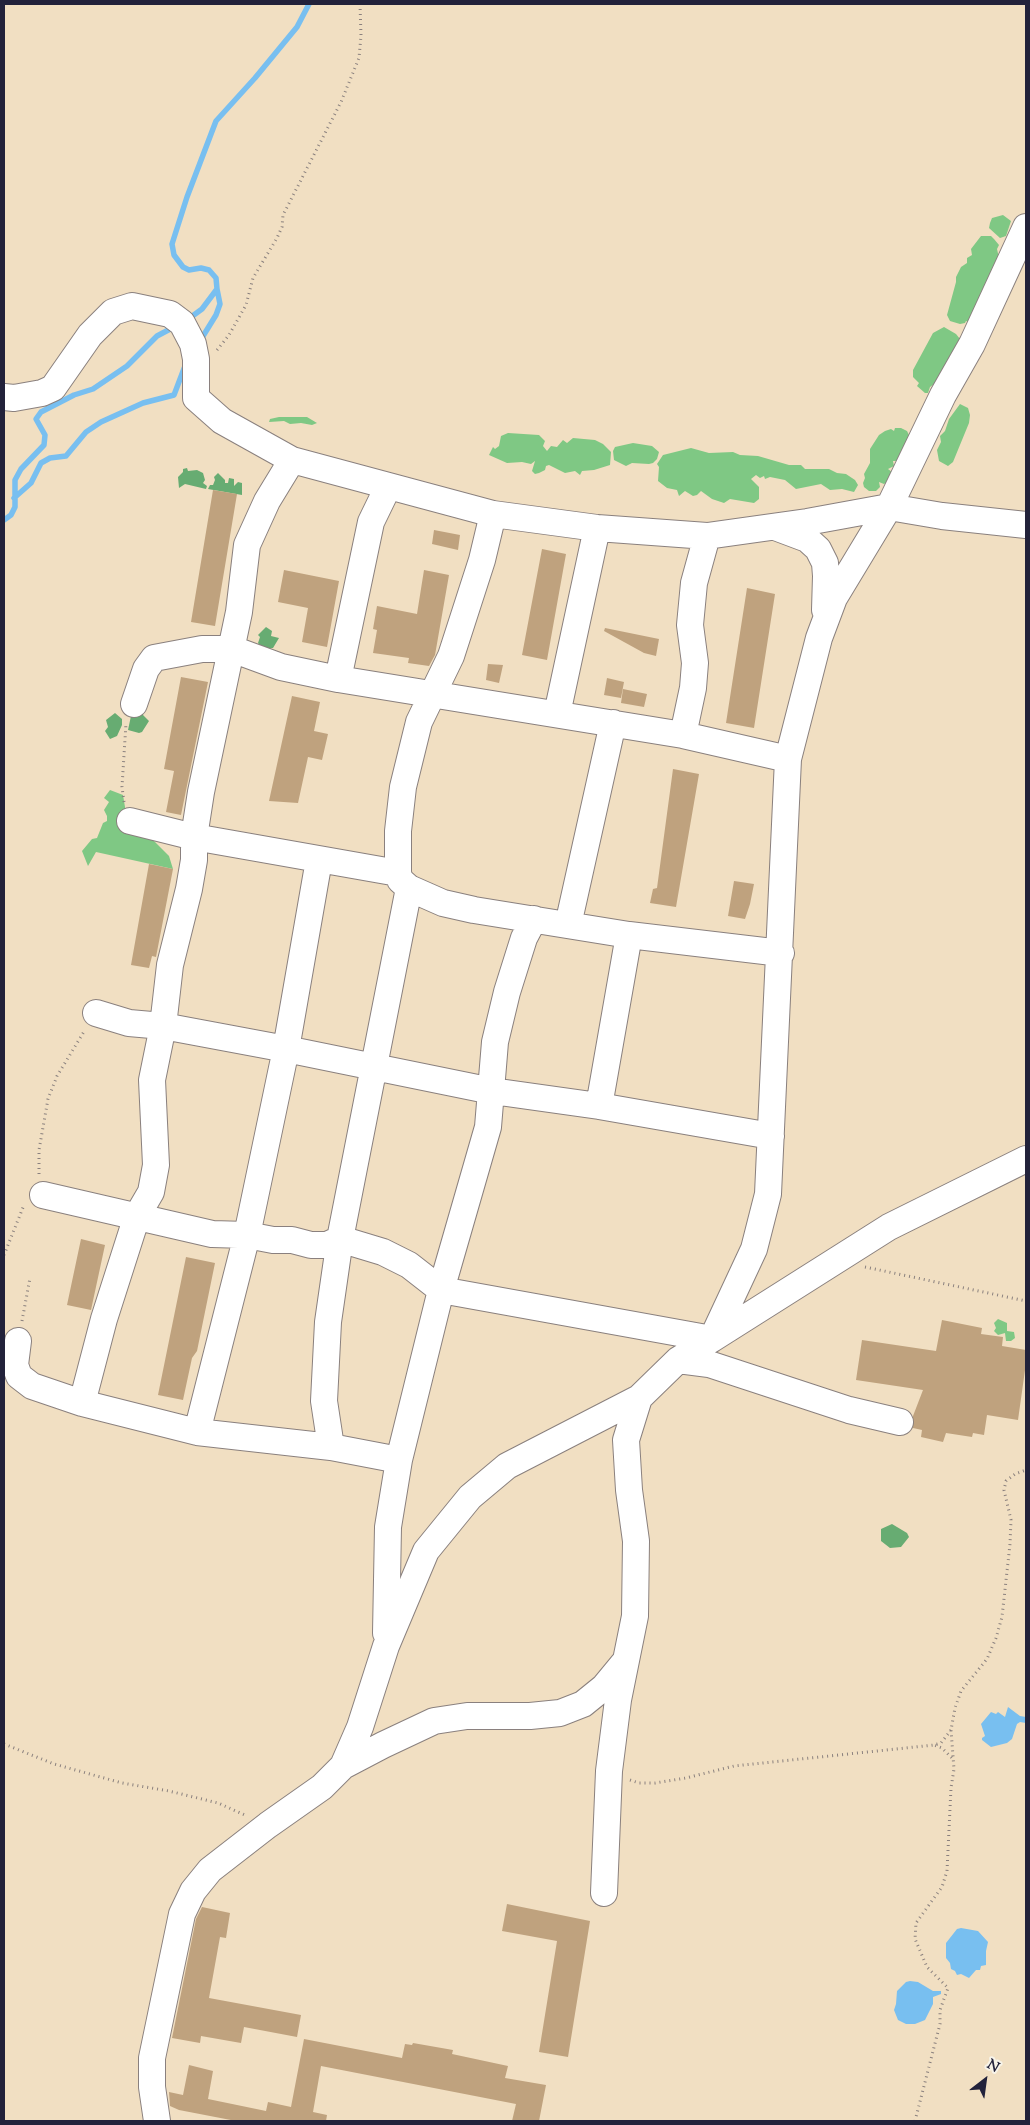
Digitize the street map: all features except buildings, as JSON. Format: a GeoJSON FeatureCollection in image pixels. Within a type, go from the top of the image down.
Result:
{"type":"FeatureCollection","features":[{"type":"Feature","properties":{"kind":"street"},"geometry":{"type":"LineString","coordinates":[[712,1339],[754,1249],[768,1194],[781,952],[788,759],[824,623],[834,598],[889,507],[943,394],[972,344],[1026,226]]}},
{"type":"Feature","properties":{"kind":"street"},"geometry":{"type":"LineString","coordinates":[[4,397],[23,397],[42,393],[53,388],[90,336],[113,312],[132,306],[170,314],[182,323],[193,344],[196,398],[222,421],[292,460],[493,514],[596,528],[707,536],[774,527],[889,507],[942,516],[1026,525]]}},
{"type":"Feature","properties":{"kind":"street"},"geometry":{"type":"LineString","coordinates":[[82,1403],[104,1319],[137,1216],[151,1192],[156,1165],[152,1080],[163,1026],[170,965],[190,889],[194,860],[194,837],[201,792],[239,612],[247,545],[267,501],[292,460]]}},
{"type":"Feature","properties":{"kind":"street"},"geometry":{"type":"LineString","coordinates":[[338,679],[371,522],[388,487]]}},
{"type":"Feature","properties":{"kind":"street"},"geometry":{"type":"LineString","coordinates":[[331,1447],[324,1401],[328,1322],[340,1239],[374,1067],[403,881],[398,831],[403,787],[419,722],[451,656],[466,613],[493,514]]}},
{"type":"Feature","properties":{"kind":"street"},"geometry":{"type":"LineString","coordinates":[[774,527],[807,540],[818,548],[825,563],[824,623]]}},
{"type":"Feature","properties":{"kind":"street"},"geometry":{"type":"LineString","coordinates":[[557,714],[596,528]]}},
{"type":"Feature","properties":{"kind":"street"},"geometry":{"type":"LineString","coordinates":[[683,735],[693,688],[695,663],[690,625],[694,583],[707,536]]}},
{"type":"Feature","properties":{"kind":"street"},"geometry":{"type":"LineString","coordinates":[[134,704],[146,669],[154,658],[202,649],[232,649],[280,667],[338,679],[683,735],[788,759]]}},
{"type":"Feature","properties":{"kind":"street"},"geometry":{"type":"LineString","coordinates":[[568,925],[613,723]]}},
{"type":"Feature","properties":{"kind":"street"},"geometry":{"type":"LineString","coordinates":[[130,821],[194,837],[319,860],[403,881],[443,903],[474,910],[629,935],[781,952]]}},
{"type":"Feature","properties":{"kind":"street"},"geometry":{"type":"LineString","coordinates":[[198,1432],[247,1235],[286,1048],[319,860]]}},
{"type":"Feature","properties":{"kind":"street"},"geometry":{"type":"LineString","coordinates":[[386,1646],[388,1527],[399,1460],[441,1290],[488,1126],[494,1042],[524,938],[534,919]]}},
{"type":"Feature","properties":{"kind":"street"},"geometry":{"type":"LineString","coordinates":[[599,1106],[629,935]]}},
{"type":"Feature","properties":{"kind":"street"},"geometry":{"type":"LineString","coordinates":[[96,1013],[129,1023],[163,1026],[286,1048],[492,1091],[599,1106],[771,1136]]}},
{"type":"Feature","properties":{"kind":"street"},"geometry":{"type":"LineString","coordinates":[[343,1766],[360,1727],[386,1646],[426,1551],[470,1497],[508,1466],[640,1398],[678,1360],[889,1227],[1026,1159]]}},
{"type":"Feature","properties":{"kind":"street"},"geometry":{"type":"LineString","coordinates":[[43,1195],[212,1234],[247,1235],[273,1240],[292,1240],[311,1245],[327,1245],[340,1239],[383,1252],[409,1265],[441,1290],[712,1339]]}},
{"type":"Feature","properties":{"kind":"street"},"geometry":{"type":"LineString","coordinates":[[18,1341],[15,1365],[19,1376],[32,1386],[82,1403],[198,1432],[331,1447],[399,1460]]}},
{"type":"Feature","properties":{"kind":"street"},"geometry":{"type":"LineString","coordinates":[[678,1360],[710,1364],[849,1410],[900,1422]]}},
{"type":"Feature","properties":{"kind":"street"},"geometry":{"type":"LineString","coordinates":[[604,1893],[611,1756],[618,1700],[635,1616],[636,1541],[629,1490],[626,1440],[640,1398]]}},
{"type":"Feature","properties":{"kind":"street"},"geometry":{"type":"LineString","coordinates":[[157,2121],[152,2087],[152,2058],[182,1914],[193,1891],[210,1870],[268,1825],[322,1787],[343,1766],[383,1745],[434,1721],[467,1716],[530,1716],[560,1713],[583,1704],[604,1687],[625,1661]]}},
{"type":"Feature","properties":{"kind":"path"},"geometry":{"type":"LineString","coordinates":[[196,376],[229,335],[246,305],[253,278],[277,238],[282,227],[284,215],[341,102],[359,58],[361,36],[360,4]]}},
{"type":"Feature","properties":{"kind":"path"},"geometry":{"type":"LineString","coordinates":[[130,821],[126,812],[122,787],[126,724],[134,704]]}},
{"type":"Feature","properties":{"kind":"path"},"geometry":{"type":"LineString","coordinates":[[4,1255],[24,1204],[32,1198],[43,1195],[39,1179],[39,1150],[48,1099],[57,1076],[96,1013]]}},
{"type":"Feature","properties":{"kind":"path"},"geometry":{"type":"LineString","coordinates":[[835,1261],[1026,1302]]}},
{"type":"Feature","properties":{"kind":"path"},"geometry":{"type":"LineString","coordinates":[[18,1341],[30,1278]]}},
{"type":"Feature","properties":{"kind":"path"},"geometry":{"type":"LineString","coordinates":[[915,2121],[940,2024],[940,2010],[948,1988],[927,1967],[915,1940],[916,1923],[942,1887],[947,1871],[953,1760],[951,1730],[955,1708],[961,1691],[987,1659],[996,1638],[1002,1617],[1010,1544],[1011,1520],[1004,1490],[1006,1481],[1015,1474],[1026,1470]]}},
{"type":"Feature","properties":{"kind":"path"},"geometry":{"type":"LineString","coordinates":[[611,1756],[620,1771],[630,1780],[639,1783],[654,1783],[686,1778],[734,1766],[934,1745],[941,1743],[951,1730]]}},
{"type":"Feature","properties":{"kind":"path"},"geometry":{"type":"LineString","coordinates":[[4,1744],[54,1764],[122,1783],[169,1791],[218,1804],[268,1825]]}},
{"type":"Feature","properties":{"kind":"path"},"geometry":{"type":"LineString","coordinates":[[934,1745],[949,1754],[953,1760]]}},
{"type":"Feature","properties":{"kind":"green space"},"geometry":{"type":"Polygon","coordinates":[[[1003,215],[1011,221],[1006,236],[1000,238],[989,228],[992,218],[1003,215]]]}},
{"type":"Feature","properties":{"kind":"green space"},"geometry":{"type":"Polygon","coordinates":[[[981,236],[991,236],[999,245],[997,249],[999,258],[968,322],[960,324],[950,321],[947,315],[956,277],[961,267],[967,263],[967,258],[972,255],[971,249],[981,236]]]}},
{"type":"Feature","properties":{"kind":"green space"},"geometry":{"type":"Polygon","coordinates":[[[944,327],[956,334],[960,339],[939,380],[930,387],[928,393],[925,393],[917,386],[919,383],[913,377],[913,370],[933,333],[944,327]]]}},
{"type":"Feature","properties":{"kind":"green space"},"geometry":{"type":"Polygon","coordinates":[[[960,404],[968,408],[970,415],[969,423],[953,462],[948,466],[939,461],[937,450],[941,442],[940,436],[945,431],[949,419],[960,404]]]}},
{"type":"Feature","properties":{"kind":"green space"},"geometry":{"type":"Polygon","coordinates":[[[279,417],[307,417],[317,423],[312,425],[290,424],[284,421],[269,422],[270,419],[279,417]]]}},
{"type":"Feature","properties":{"kind":"green space"},"geometry":{"type":"Polygon","coordinates":[[[895,428],[907,431],[910,437],[901,457],[893,461],[894,466],[888,469],[892,472],[889,481],[884,484],[879,482],[880,487],[876,491],[869,491],[864,487],[863,483],[864,474],[870,463],[870,449],[879,435],[891,429],[894,431],[895,428]]]}},
{"type":"Feature","properties":{"kind":"green space"},"geometry":{"type":"Polygon","coordinates":[[[508,433],[539,435],[545,441],[543,446],[547,451],[551,446],[557,447],[563,440],[567,443],[573,438],[595,440],[603,444],[611,452],[610,465],[594,470],[582,471],[580,475],[575,471],[565,473],[549,465],[546,466],[545,470],[535,474],[532,471],[535,461],[531,464],[522,462],[507,463],[489,455],[493,447],[495,449],[499,446],[501,436],[508,433]]]}},
{"type":"Feature","properties":{"kind":"green space"},"geometry":{"type":"Polygon","coordinates":[[[633,443],[652,446],[659,452],[657,459],[649,464],[632,463],[626,466],[614,460],[613,451],[615,447],[633,443]]]}},
{"type":"Feature","properties":{"kind":"green space"},"geometry":{"type":"Polygon","coordinates":[[[691,448],[709,453],[733,452],[740,455],[758,456],[789,465],[801,465],[805,469],[829,469],[837,473],[846,474],[855,480],[858,485],[854,492],[842,489],[830,490],[821,484],[796,489],[785,480],[770,477],[765,479],[764,476],[760,478],[756,475],[751,479],[759,487],[759,499],[754,503],[730,499],[724,503],[712,499],[701,491],[693,496],[685,491],[679,496],[677,490],[667,488],[658,481],[659,467],[657,464],[663,455],[691,448]]]}},
{"type":"Feature","properties":{"kind":"green space"},"geometry":{"type":"Polygon","coordinates":[[[187,468],[188,471],[197,470],[203,473],[205,480],[203,483],[207,486],[206,489],[185,484],[179,488],[178,477],[183,472],[183,469],[187,468]]]}},
{"type":"Feature","properties":{"kind":"green space"},"geometry":{"type":"Polygon","coordinates":[[[218,473],[225,480],[225,483],[228,483],[229,478],[234,479],[234,486],[238,482],[242,483],[242,495],[208,489],[210,485],[213,485],[214,477],[218,473]]]}},
{"type":"Feature","properties":{"kind":"green space"},"geometry":{"type":"Polygon","coordinates":[[[266,627],[272,631],[271,636],[279,638],[273,648],[262,649],[258,643],[260,637],[258,635],[266,627]]]}},
{"type":"Feature","properties":{"kind":"green space"},"geometry":{"type":"Polygon","coordinates":[[[144,712],[143,715],[149,721],[142,732],[128,730],[131,716],[144,712]]]}},
{"type":"Feature","properties":{"kind":"green space"},"geometry":{"type":"Polygon","coordinates":[[[115,713],[122,719],[122,725],[117,736],[110,739],[105,731],[108,727],[106,720],[115,713]]]}},
{"type":"Feature","properties":{"kind":"green space"},"geometry":{"type":"Polygon","coordinates":[[[110,790],[123,795],[126,813],[169,856],[173,869],[96,852],[88,866],[82,851],[92,839],[97,838],[103,823],[107,821],[104,810],[109,802],[104,798],[110,790]]]}},
{"type":"Feature","properties":{"kind":"green space"},"geometry":{"type":"Polygon","coordinates":[[[998,1319],[1007,1323],[1007,1331],[1014,1332],[1015,1338],[1011,1341],[1006,1341],[1005,1333],[998,1335],[994,1331],[996,1328],[994,1323],[998,1319]]]}},
{"type":"Feature","properties":{"kind":"green space"},"geometry":{"type":"Polygon","coordinates":[[[892,1524],[907,1533],[909,1537],[901,1547],[890,1548],[881,1541],[881,1529],[892,1524]]]}},
{"type":"Feature","properties":{"kind":"water"},"geometry":{"type":"Polygon","coordinates":[[[1008,1707],[1020,1716],[1026,1717],[1026,1723],[1020,1722],[1017,1724],[1012,1739],[1007,1743],[991,1747],[982,1740],[985,1736],[981,1724],[991,1712],[996,1714],[998,1712],[1005,1717],[1008,1707]]]}},
{"type":"Feature","properties":{"kind":"water"},"geometry":{"type":"Polygon","coordinates":[[[957,1929],[978,1931],[988,1942],[986,1965],[981,1966],[980,1970],[976,1970],[969,1978],[961,1974],[957,1975],[951,1969],[950,1963],[946,1958],[946,1943],[957,1929]]]}},
{"type":"Feature","properties":{"kind":"water"},"geometry":{"type":"Polygon","coordinates":[[[906,1982],[918,1982],[933,1991],[941,1991],[941,1994],[933,1997],[933,2004],[925,2020],[915,2024],[906,2024],[898,2020],[894,2010],[897,1991],[906,1982]]]}},
{"type":"Feature","properties":{"kind":"waterway"},"geometry":{"type":"LineString","coordinates":[[187,320],[202,309],[217,289],[216,278],[209,270],[201,268],[189,270],[183,267],[174,255],[172,244],[187,197],[216,121],[297,27],[309,4]]}},
{"type":"Feature","properties":{"kind":"waterway"},"geometry":{"type":"LineString","coordinates":[[200,341],[216,315],[220,304],[217,289]]}},
{"type":"Feature","properties":{"kind":"waterway"},"geometry":{"type":"LineString","coordinates":[[4,520],[11,515],[15,507],[15,480],[21,469],[44,445],[45,435],[36,419],[41,412],[74,395],[93,389],[127,366],[157,336],[174,327]]}},
{"type":"Feature","properties":{"kind":"waterway"},"geometry":{"type":"LineString","coordinates":[[14,498],[31,483],[41,463],[50,458],[66,456],[86,432],[101,422],[143,403],[174,395],[185,366]]}}]}
